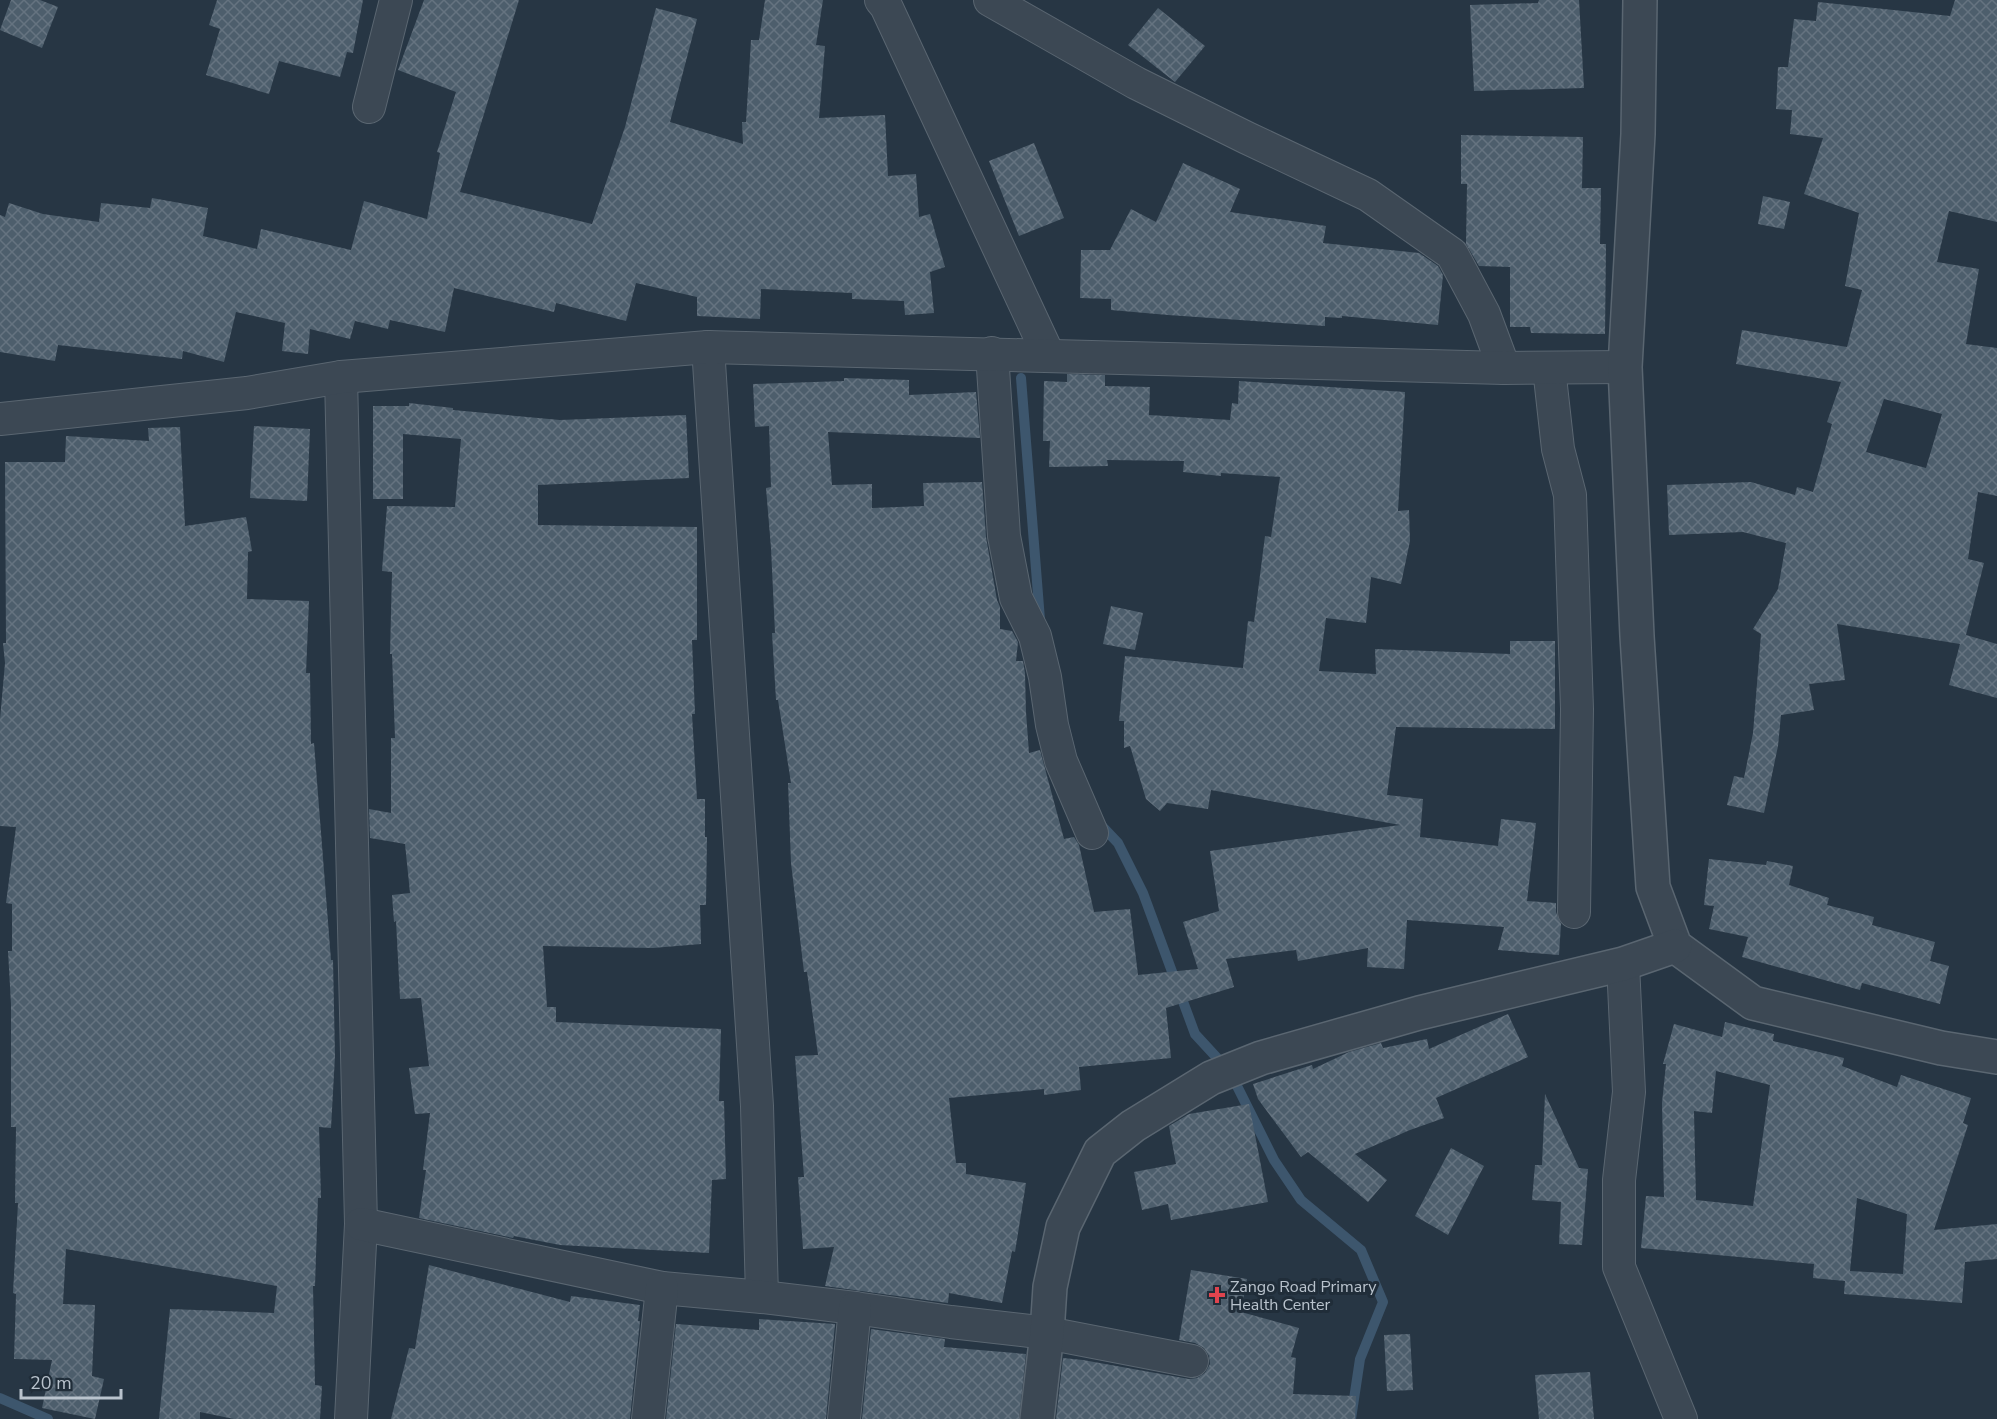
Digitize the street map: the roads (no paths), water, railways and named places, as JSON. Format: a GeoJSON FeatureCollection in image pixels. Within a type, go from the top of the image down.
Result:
{"type":"FeatureCollection","features":[{"type":"Feature","properties":{"kind":"street"},"geometry":{"type":"LineString","coordinates":[[369,107],[396,0]]}},
{"type":"Feature","properties":{"kind":"street"},"geometry":{"type":"LineString","coordinates":[[881,0],[1047,354]]}},
{"type":"Feature","properties":{"kind":"street"},"geometry":{"type":"LineString","coordinates":[[990,0],[1136,83],[1368,195],[1452,254],[1484,314],[1504,368]]}},
{"type":"Feature","properties":{"kind":"street"},"geometry":{"type":"LineString","coordinates":[[1640,0],[1638,134],[1625,367],[1637,647],[1653,887],[1675,946],[1753,1003],[1941,1048],[1997,1057]]}},
{"type":"Feature","properties":{"kind":"street"},"geometry":{"type":"LineString","coordinates":[[0,419],[247,393],[341,377],[708,347],[1047,354],[1504,368],[1625,367]]}},
{"type":"Feature","properties":{"kind":"street"},"geometry":{"type":"LineString","coordinates":[[708,347],[757,1106],[762,1297]]}},
{"type":"Feature","properties":{"kind":"street"},"geometry":{"type":"LineString","coordinates":[[992,353],[1004,536],[1016,598],[1035,636],[1061,762],[1092,832]]}},
{"type":"Feature","properties":{"kind":"street"},"geometry":{"type":"LineString","coordinates":[[1549,368],[1558,450],[1570,495],[1577,709],[1574,912]]}},
{"type":"Feature","properties":{"kind":"street"},"geometry":{"type":"LineString","coordinates":[[341,377],[361,1224],[351,1419]]}},
{"type":"Feature","properties":{"kind":"street"},"geometry":{"type":"LineString","coordinates":[[1037,1419],[1050,1287],[1063,1227],[1100,1152],[1133,1126],[1211,1078],[1261,1058],[1419,1013],[1623,964],[1675,946]]}},
{"type":"Feature","properties":{"kind":"street"},"geometry":{"type":"LineString","coordinates":[[1623,964],[1629,1092],[1619,1180],[1619,1267],[1681,1419]]}},
{"type":"Feature","properties":{"kind":"street"},"geometry":{"type":"LineString","coordinates":[[361,1224],[662,1288],[762,1297],[1047,1332],[1192,1360]]}},
{"type":"Feature","properties":{"kind":"street"},"geometry":{"type":"LineString","coordinates":[[648,1419],[662,1288]]}},
{"type":"Feature","properties":{"kind":"street"},"geometry":{"type":"LineString","coordinates":[[844,1419],[855,1308]]}},
{"type":"Feature","properties":{"kind":"waterway"},"geometry":{"type":"LineString","coordinates":[[1021,378],[1040,620]]}},
{"type":"Feature","properties":{"kind":"waterway"},"geometry":{"type":"LineString","coordinates":[[1099,823],[1118,843],[1143,893],[1195,1034],[1230,1072],[1274,1160],[1301,1200],[1361,1250],[1383,1302],[1360,1359],[1351,1419]]}},
{"type":"Feature","properties":{"kind":"waterway"},"geometry":{"type":"LineString","coordinates":[[0,1398],[48,1419]]}},
{"type":"Feature","properties":{"kind":"place","name":"Zango Road Primary Health Center"},"geometry":{"type":"Point","coordinates":[1217,1295]}}]}
